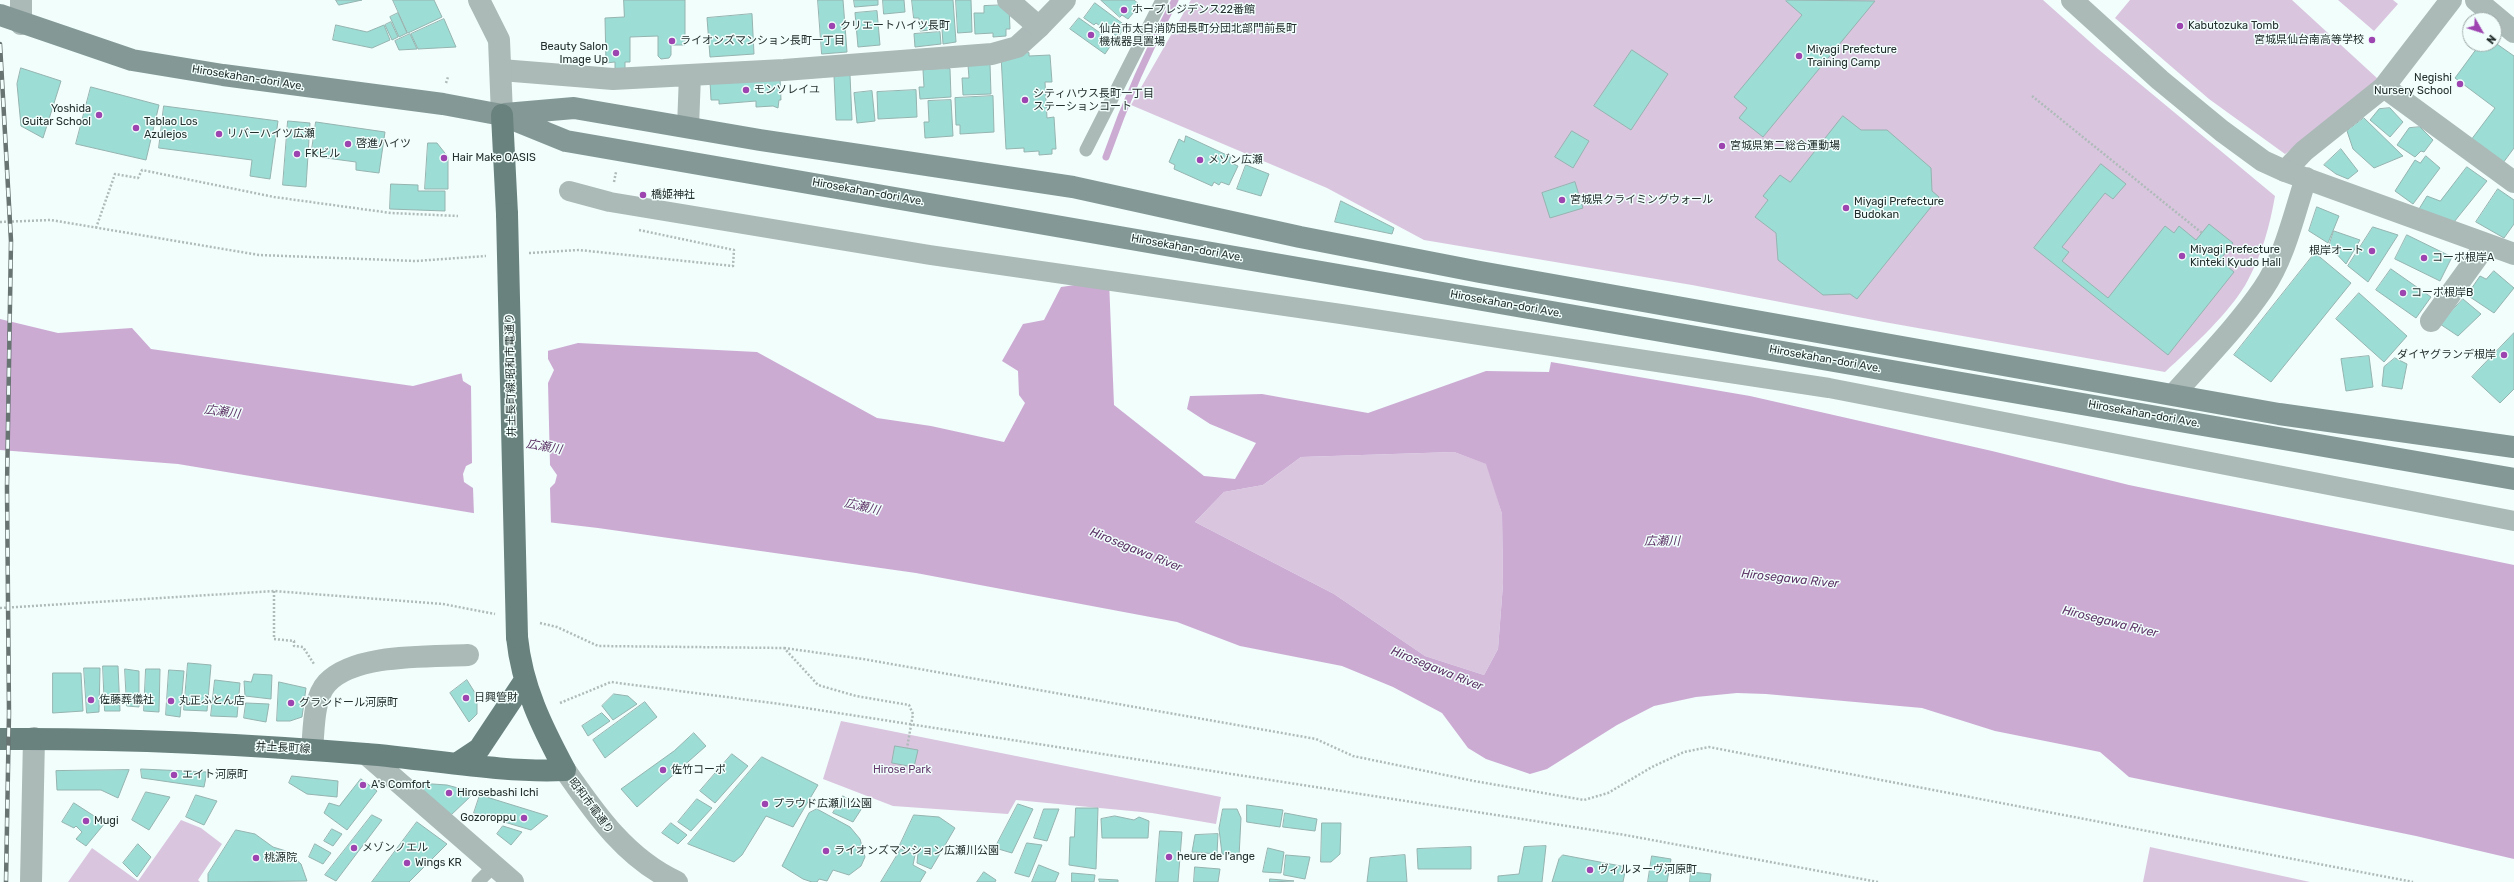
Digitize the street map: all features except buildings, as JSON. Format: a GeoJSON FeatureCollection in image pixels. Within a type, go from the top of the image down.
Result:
{"type":"FeatureCollection","features":[{"type":"Feature","properties":{"kind":"main road","name":"Hirosekahan-dori Ave."},"geometry":{"type":"LineString","coordinates":[[0,15],[21,24],[132,60],[223,75],[443,104],[502,115],[566,141],[2514,479]]}},
{"type":"Feature","properties":{"kind":"main road","name":"Hirosekahan-dori Ave."},"geometry":{"type":"LineString","coordinates":[[502,115],[574,108],[874,158],[1073,187],[1300,237],[1480,272],[2174,394],[2278,414],[2514,447]]}},
{"type":"Feature","properties":{"kind":"main road","name":"井土長町線;昭和市電通り"},"geometry":{"type":"LineString","coordinates":[[502,115],[507,214],[517,637],[525,680],[535,713],[565,770]]}},
{"type":"Feature","properties":{"kind":"main road"},"geometry":{"type":"LineString","coordinates":[[458,763],[479,748],[525,680]]}},
{"type":"Feature","properties":{"kind":"main road","name":"井土長町線"},"geometry":{"type":"LineString","coordinates":[[0,739],[34,738],[312,750],[458,763],[531,772],[565,770]]}},
{"type":"Feature","properties":{"kind":"street"},"geometry":{"type":"LineString","coordinates":[[21,0],[21,24]]}},
{"type":"Feature","properties":{"kind":"street"},"geometry":{"type":"LineString","coordinates":[[479,0],[499,40],[502,115]]}},
{"type":"Feature","properties":{"kind":"street"},"geometry":{"type":"LineString","coordinates":[[1008,0],[1039,26]]}},
{"type":"Feature","properties":{"kind":"street"},"geometry":{"type":"LineString","coordinates":[[501,70],[613,79],[992,54],[1017,47],[1065,0]]}},
{"type":"Feature","properties":{"kind":"street"},"geometry":{"type":"LineString","coordinates":[[2072,0],[2160,80],[2222,131],[2263,161],[2285,172],[2306,178],[2514,254]]}},
{"type":"Feature","properties":{"kind":"street"},"geometry":{"type":"LineString","coordinates":[[2285,172],[2304,151],[2384,87],[2451,0]]}},
{"type":"Feature","properties":{"kind":"street"},"geometry":{"type":"LineString","coordinates":[[2476,0],[2514,32]]}},
{"type":"Feature","properties":{"kind":"street"},"geometry":{"type":"LineString","coordinates":[[688,127],[690,75]]}},
{"type":"Feature","properties":{"kind":"street"},"geometry":{"type":"LineString","coordinates":[[2384,87],[2514,182]]}},
{"type":"Feature","properties":{"kind":"street"},"geometry":{"type":"LineString","coordinates":[[2174,394],[2227,336],[2264,288],[2278,259],[2306,178]]}},
{"type":"Feature","properties":{"kind":"street"},"geometry":{"type":"LineString","coordinates":[[569,191],[610,202],[930,255],[1341,314],[1830,388],[2514,521]]}},
{"type":"Feature","properties":{"kind":"street"},"geometry":{"type":"LineString","coordinates":[[2430,321],[2486,245]]}},
{"type":"Feature","properties":{"kind":"street"},"geometry":{"type":"LineString","coordinates":[[312,750],[318,700],[327,683],[349,668],[370,661],[468,655]]}},
{"type":"Feature","properties":{"kind":"street"},"geometry":{"type":"LineString","coordinates":[[31,882],[34,738]]}},
{"type":"Feature","properties":{"kind":"street"},"geometry":{"type":"LineString","coordinates":[[366,754],[513,882]]}},
{"type":"Feature","properties":{"kind":"street","name":"昭和市電通り"},"geometry":{"type":"LineString","coordinates":[[565,770],[608,830],[641,860],[678,882]]}},
{"type":"Feature","properties":{"kind":"lane"},"geometry":{"type":"LineString","coordinates":[[1086,150],[1162,0]]}},
{"type":"Feature","properties":{"kind":"lane"},"geometry":{"type":"LineString","coordinates":[[478,882],[494,866]]}},
{"type":"Feature","properties":{"kind":"path"},"geometry":{"type":"LineString","coordinates":[[446,83],[448,76]]}},
{"type":"Feature","properties":{"kind":"path"},"geometry":{"type":"LineString","coordinates":[[2032,96],[2202,233]]}},
{"type":"Feature","properties":{"kind":"path"},"geometry":{"type":"LineString","coordinates":[[610,202],[620,150]]}},
{"type":"Feature","properties":{"kind":"path"},"geometry":{"type":"LineString","coordinates":[[96,228],[116,174],[138,178],[142,170],[274,197],[391,213],[458,216]]}},
{"type":"Feature","properties":{"kind":"path"},"geometry":{"type":"LineString","coordinates":[[0,222],[51,220],[259,255],[416,261],[494,256]]}},
{"type":"Feature","properties":{"kind":"path"},"geometry":{"type":"LineString","coordinates":[[525,254],[579,250],[732,266],[734,250],[638,230]]}},
{"type":"Feature","properties":{"kind":"path"},"geometry":{"type":"LineString","coordinates":[[274,591],[274,639],[294,641],[294,646],[303,647],[327,683]]}},
{"type":"Feature","properties":{"kind":"path"},"geometry":{"type":"LineString","coordinates":[[0,608],[274,591],[443,604],[496,614]]}},
{"type":"Feature","properties":{"kind":"path"},"geometry":{"type":"LineString","coordinates":[[534,622],[557,627],[598,646],[784,648],[863,659],[1316,738],[1353,756],[1547,795],[1584,800],[1608,793],[1652,767],[1684,752],[1709,747],[2413,882]]}},
{"type":"Feature","properties":{"kind":"path"},"geometry":{"type":"LineString","coordinates":[[784,648],[818,685],[856,696],[909,705],[913,714],[907,748]]}},
{"type":"Feature","properties":{"kind":"path"},"geometry":{"type":"LineString","coordinates":[[560,703],[611,682],[912,723],[1625,835],[1878,882]]}},
{"type":"Feature","properties":{"kind":"green space","name":"宮城県第二総合運動場"},"geometry":{"type":"Polygon","coordinates":[[[1191,0],[2043,0],[2098,49],[2275,196],[2273,207],[2261,250],[2253,270],[2241,292],[2210,329],[2165,372],[1884,322],[1692,285],[1424,240],[1327,188],[1131,105],[1191,0]]]}},
{"type":"Feature","properties":{"kind":"green space"},"geometry":{"type":"Polygon","coordinates":[[[2130,0],[2292,0],[2378,79],[2373,88],[2285,154],[2209,99],[2115,18],[2130,0]]]}},
{"type":"Feature","properties":{"kind":"green space"},"geometry":{"type":"Polygon","coordinates":[[[2338,0],[2393,0],[2398,4],[2374,31],[2338,0]]]}},
{"type":"Feature","properties":{"kind":"green space"},"geometry":{"type":"Polygon","coordinates":[[[1454,452],[1487,464],[1502,514],[1503,584],[1498,649],[1484,675],[1425,656],[1334,594],[1195,522],[1224,492],[1263,485],[1301,457],[1454,452]]]}},
{"type":"Feature","properties":{"kind":"green space","name":"Hirose Park"},"geometry":{"type":"Polygon","coordinates":[[[841,721],[1221,797],[1216,824],[1152,813],[1016,800],[1008,814],[893,806],[823,779],[841,721]]]}},
{"type":"Feature","properties":{"kind":"green space"},"geometry":{"type":"Polygon","coordinates":[[[181,820],[201,828],[222,844],[198,880],[200,882],[68,882],[92,848],[138,881],[181,820]]]}},
{"type":"Feature","properties":{"kind":"green space"},"geometry":{"type":"Polygon","coordinates":[[[2150,847],[2310,882],[2143,882],[2150,847]]]}},
{"type":"Feature","properties":{"kind":"water"},"geometry":{"type":"Polygon","coordinates":[[[1109,280],[1114,405],[1204,476],[1235,479],[1256,443],[1210,424],[1187,409],[1190,396],[1262,394],[1368,413],[1486,371],[1549,372],[1551,362],[1750,396],[1992,451],[2129,485],[2514,565],[2514,859],[2416,836],[2129,777],[2100,752],[1995,731],[1922,708],[1766,694],[1737,693],[1696,697],[1654,706],[1617,725],[1547,769],[1530,774],[1486,759],[1468,748],[1442,713],[1393,687],[1342,666],[1240,646],[1177,622],[916,573],[598,528],[479,514],[178,464],[0,450],[0,319],[58,333],[132,328],[151,349],[413,386],[578,343],[757,352],[877,418],[931,426],[1004,442],[1025,403],[1019,395],[1018,371],[1002,361],[1023,324],[1044,320],[1061,287],[1109,280]],[[1454,452],[1301,457],[1263,485],[1224,492],[1195,522],[1334,594],[1425,656],[1484,675],[1498,649],[1503,584],[1502,514],[1486,464],[1454,452]]]}},
{"type":"Feature","properties":{"kind":"pier"},"geometry":{"type":"Polygon","coordinates":[[[548,349],[548,359],[554,370],[548,383],[550,465],[557,475],[555,483],[550,488],[551,525],[474,515],[473,488],[464,482],[463,474],[466,466],[472,463],[471,386],[463,381],[461,371],[548,349]]]}},
{"type":"Feature","properties":{"kind":"waterway"},"geometry":{"type":"LineString","coordinates":[[1106,157],[1138,77],[1175,0]]}},
{"type":"Feature","properties":{"kind":"railway"},"geometry":{"type":"LineString","coordinates":[[0,44],[11,241],[7,487],[9,713],[6,882]]}},
{"type":"Feature","properties":{"kind":"place","name":"ホープレジデンス22番館"},"geometry":{"type":"Point","coordinates":[1124,10]}},
{"type":"Feature","properties":{"kind":"place","name":"クリエートハイツ長町"},"geometry":{"type":"Point","coordinates":[832,26]}},
{"type":"Feature","properties":{"kind":"place","name":"Kabutozuka Tomb"},"geometry":{"type":"Point","coordinates":[2180,26]}},
{"type":"Feature","properties":{"kind":"place","name":"仙台市太白消防団長町分団北部門前長町 機械器具置場"},"geometry":{"type":"Point","coordinates":[1091,35]}},
{"type":"Feature","properties":{"kind":"place","name":"宮城県仙台南高等学校"},"geometry":{"type":"Point","coordinates":[2372,40]}},
{"type":"Feature","properties":{"kind":"place","name":"ライオンズマンション長町一丁目"},"geometry":{"type":"Point","coordinates":[672,41]}},
{"type":"Feature","properties":{"kind":"place","name":"Beauty Salon Image Up"},"geometry":{"type":"Point","coordinates":[616,53]}},
{"type":"Feature","properties":{"kind":"place","name":"Miyagi Prefecture Training Camp"},"geometry":{"type":"Point","coordinates":[1799,56]}},
{"type":"Feature","properties":{"kind":"place","name":"Negishi Nursery School"},"geometry":{"type":"Point","coordinates":[2460,84]}},
{"type":"Feature","properties":{"kind":"place","name":"モンソレイユ"},"geometry":{"type":"Point","coordinates":[746,90]}},
{"type":"Feature","properties":{"kind":"place","name":"シティハウス長町一丁目 ステーションコート"},"geometry":{"type":"Point","coordinates":[1025,100]}},
{"type":"Feature","properties":{"kind":"place","name":"Yoshida Guitar School"},"geometry":{"type":"Point","coordinates":[99,115]}},
{"type":"Feature","properties":{"kind":"place","name":"Tablao Los Azulejos"},"geometry":{"type":"Point","coordinates":[136,128]}},
{"type":"Feature","properties":{"kind":"place","name":"リバーハイツ広瀬"},"geometry":{"type":"Point","coordinates":[219,134]}},
{"type":"Feature","properties":{"kind":"place","name":"啓進ハイツ"},"geometry":{"type":"Point","coordinates":[348,144]}},
{"type":"Feature","properties":{"kind":"place","name":"宮城県第二総合運動場"},"geometry":{"type":"Point","coordinates":[1722,146]}},
{"type":"Feature","properties":{"kind":"place","name":"FKビル"},"geometry":{"type":"Point","coordinates":[297,154]}},
{"type":"Feature","properties":{"kind":"place","name":"Hair Make OASIS"},"geometry":{"type":"Point","coordinates":[444,158]}},
{"type":"Feature","properties":{"kind":"place","name":"メゾン広瀬"},"geometry":{"type":"Point","coordinates":[1200,160]}},
{"type":"Feature","properties":{"kind":"place","name":"橋姫神社"},"geometry":{"type":"Point","coordinates":[643,195]}},
{"type":"Feature","properties":{"kind":"place","name":"宮城県クライミングウォール"},"geometry":{"type":"Point","coordinates":[1562,200]}},
{"type":"Feature","properties":{"kind":"place","name":"Miyagi Prefecture Budokan"},"geometry":{"type":"Point","coordinates":[1846,208]}},
{"type":"Feature","properties":{"kind":"place","name":"根岸オート"},"geometry":{"type":"Point","coordinates":[2372,251]}},
{"type":"Feature","properties":{"kind":"place","name":"Miyagi Prefecture Kinteki Kyudo Hall"},"geometry":{"type":"Point","coordinates":[2182,256]}},
{"type":"Feature","properties":{"kind":"place","name":"コーポ根岸A"},"geometry":{"type":"Point","coordinates":[2424,258]}},
{"type":"Feature","properties":{"kind":"place","name":"コーポ根岸B"},"geometry":{"type":"Point","coordinates":[2403,293]}},
{"type":"Feature","properties":{"kind":"place","name":"ダイヤグランデ根岸"},"geometry":{"type":"Point","coordinates":[2504,355]}},
{"type":"Feature","properties":{"kind":"place","name":"日興管財"},"geometry":{"type":"Point","coordinates":[466,698]}},
{"type":"Feature","properties":{"kind":"place","name":"佐藤葬儀社"},"geometry":{"type":"Point","coordinates":[91,700]}},
{"type":"Feature","properties":{"kind":"place","name":"丸正ふとん店"},"geometry":{"type":"Point","coordinates":[171,701]}},
{"type":"Feature","properties":{"kind":"place","name":"グランドール河原町"},"geometry":{"type":"Point","coordinates":[291,703]}},
{"type":"Feature","properties":{"kind":"place","name":"佐竹コーポ"},"geometry":{"type":"Point","coordinates":[663,770]}},
{"type":"Feature","properties":{"kind":"place","name":"エイト河原町"},"geometry":{"type":"Point","coordinates":[174,775]}},
{"type":"Feature","properties":{"kind":"place","name":"A's Comfort"},"geometry":{"type":"Point","coordinates":[363,785]}},
{"type":"Feature","properties":{"kind":"place","name":"Hirosebashi Ichi"},"geometry":{"type":"Point","coordinates":[449,793]}},
{"type":"Feature","properties":{"kind":"place","name":"プラウド広瀬川公園"},"geometry":{"type":"Point","coordinates":[765,804]}},
{"type":"Feature","properties":{"kind":"place","name":"Gozoroppu"},"geometry":{"type":"Point","coordinates":[524,818]}},
{"type":"Feature","properties":{"kind":"place","name":"Mugi"},"geometry":{"type":"Point","coordinates":[86,821]}},
{"type":"Feature","properties":{"kind":"place","name":"メゾンノエル"},"geometry":{"type":"Point","coordinates":[354,848]}},
{"type":"Feature","properties":{"kind":"place","name":"ライオンズマンション広瀬川公園"},"geometry":{"type":"Point","coordinates":[826,851]}},
{"type":"Feature","properties":{"kind":"place","name":"heure de l'ange"},"geometry":{"type":"Point","coordinates":[1169,857]}},
{"type":"Feature","properties":{"kind":"place","name":"桃源院"},"geometry":{"type":"Point","coordinates":[256,858]}},
{"type":"Feature","properties":{"kind":"place","name":"Wings KR"},"geometry":{"type":"Point","coordinates":[407,863]}},
{"type":"Feature","properties":{"kind":"place","name":"ヴィルヌーヴ河原町"},"geometry":{"type":"Point","coordinates":[1590,870]}},
{"type":"Feature","properties":{"kind":"water label","name":"広瀬川"},"geometry":{"type":"Point","coordinates":[222,412]}},
{"type":"Feature","properties":{"kind":"water label","name":"広瀬川"},"geometry":{"type":"Point","coordinates":[544,447]}},
{"type":"Feature","properties":{"kind":"water label","name":"広瀬川"},"geometry":{"type":"Point","coordinates":[862,507]}},
{"type":"Feature","properties":{"kind":"water label","name":"広瀬川"},"geometry":{"type":"Point","coordinates":[1662,542]}},
{"type":"Feature","properties":{"kind":"water label","name":"Hirosegawa River"},"geometry":{"type":"Point","coordinates":[1136,550]}},
{"type":"Feature","properties":{"kind":"water label","name":"Hirosegawa River"},"geometry":{"type":"Point","coordinates":[1790,579]}},
{"type":"Feature","properties":{"kind":"water label","name":"Hirosegawa River"},"geometry":{"type":"Point","coordinates":[2110,622]}},
{"type":"Feature","properties":{"kind":"water label","name":"Hirosegawa River"},"geometry":{"type":"Point","coordinates":[1437,669]}}]}
